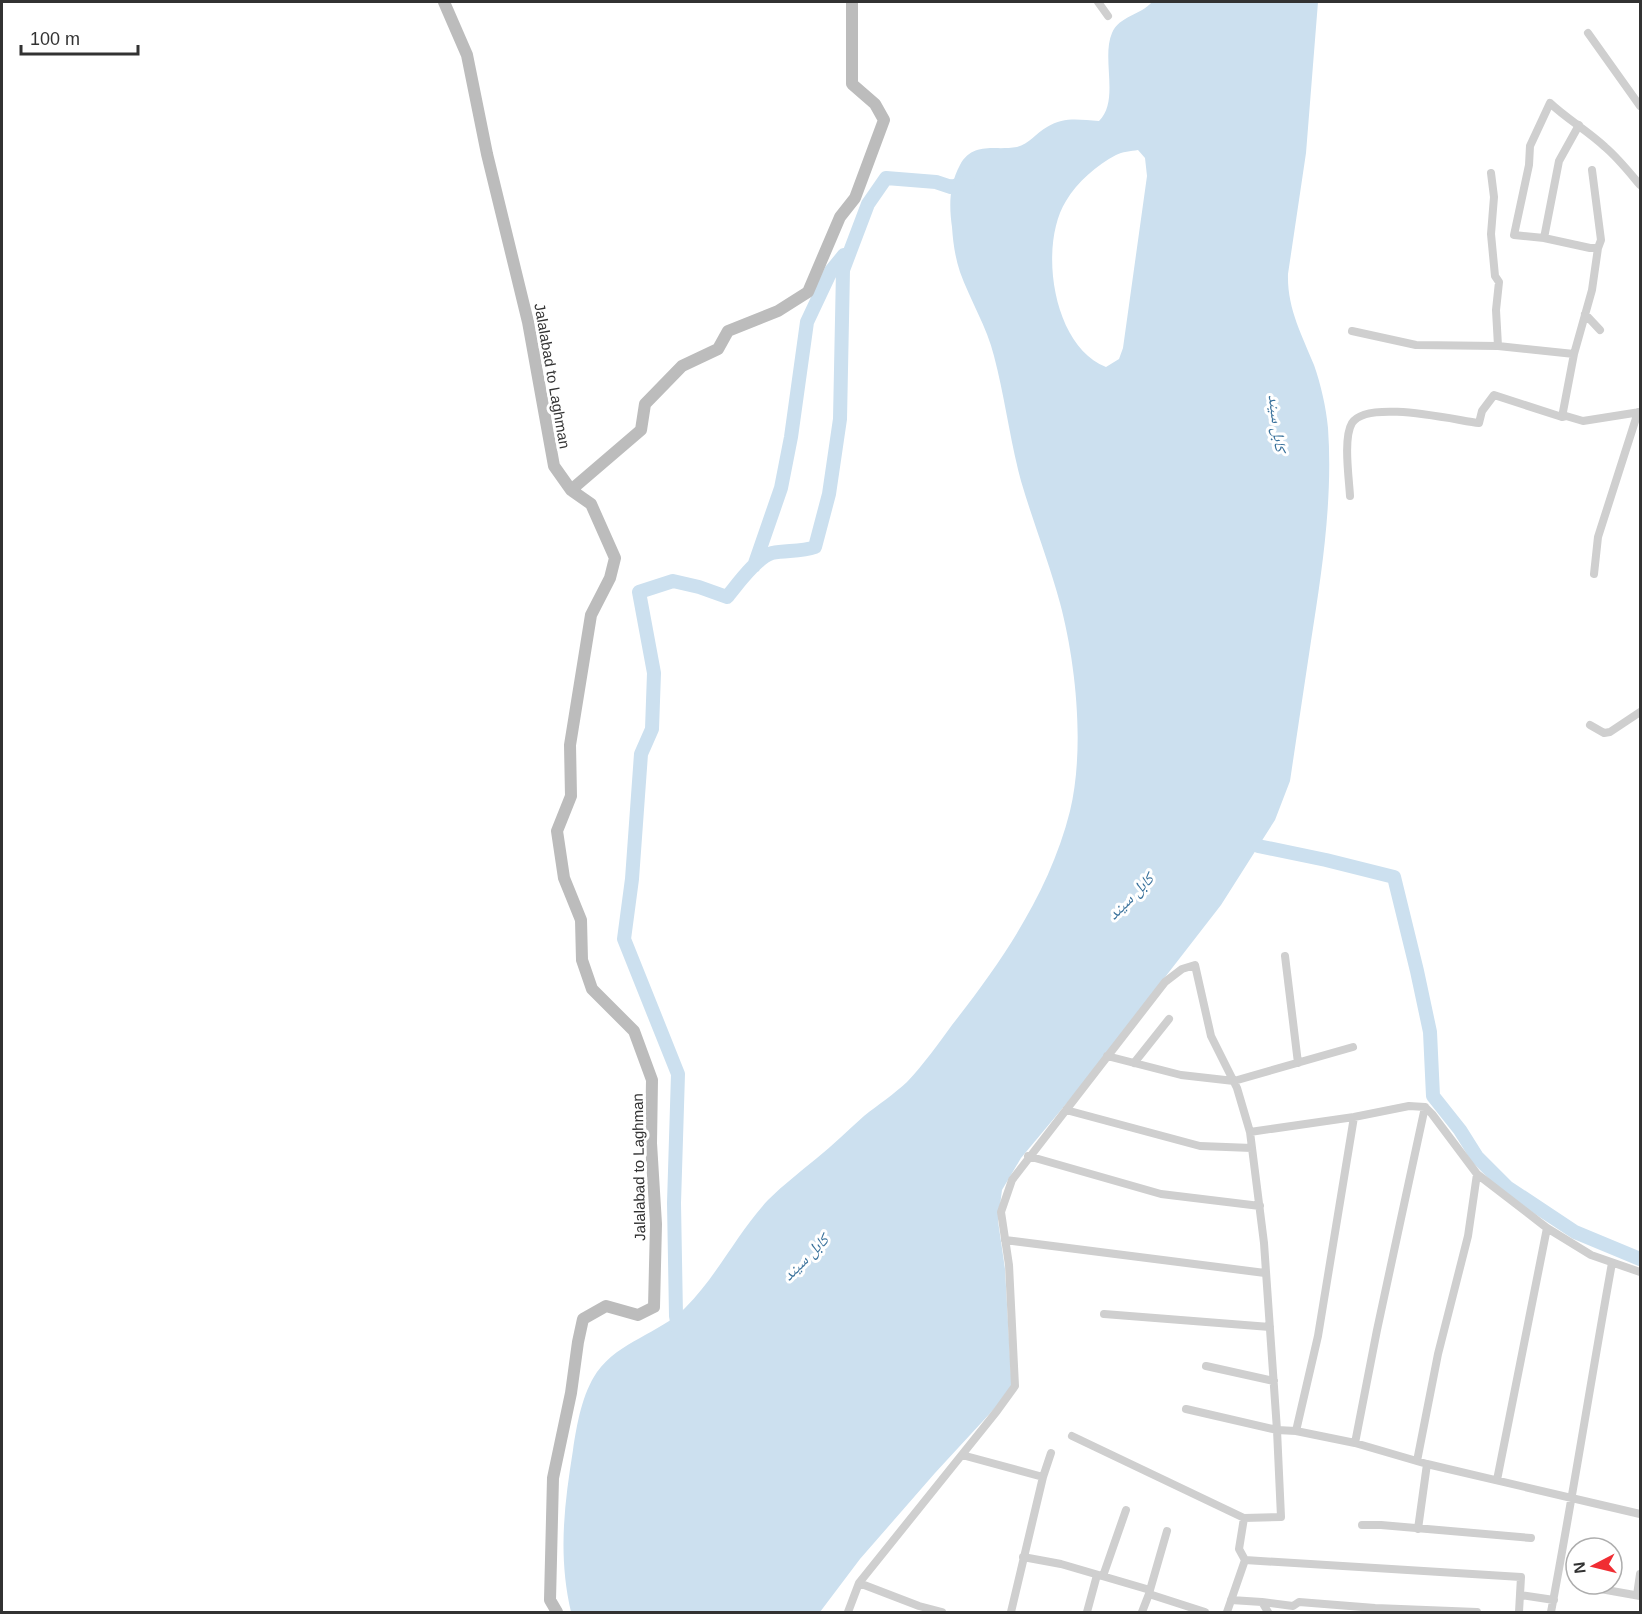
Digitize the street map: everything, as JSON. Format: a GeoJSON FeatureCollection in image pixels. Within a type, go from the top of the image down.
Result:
{"type":"FeatureCollection","features":[{"type":"Feature","properties":{"kind":"street","name":"Jalalabad to Laghman"},"geometry":{"type":"LineString","coordinates":[[444,2],[467,55],[487,154],[528,322],[554,466],[571,490],[591,504],[615,558],[610,578],[591,615],[570,745],[571,796],[557,831],[564,878],[581,920],[582,960],[592,989],[634,1031],[652,1080],[651,1143],[656,1224],[654,1307],[638,1315],[606,1306],[583,1319],[571,1393],[553,1478],[550,1600],[557,1612]]}},
{"type":"Feature","properties":{"kind":"street"},"geometry":{"type":"LineString","coordinates":[[571,490],[641,430],[645,404],[682,366],[718,349],[728,331],[778,311],[808,292],[840,217],[855,198],[884,120],[874,104],[852,84],[852,2]]}},
{"type":"Feature","properties":{"kind":"street"},"geometry":{"type":"LineString","coordinates":[[1098,2],[1108,16]]}},
{"type":"Feature","properties":{"kind":"street"},"geometry":{"type":"LineString","coordinates":[[1588,33],[1641,106]]}},
{"type":"Feature","properties":{"kind":"street"},"geometry":{"type":"LineString","coordinates":[[1598,248],[1514,235],[1529,165],[1530,147],[1550,103],[1620,161],[1641,185]]}},
{"type":"Feature","properties":{"kind":"street"},"geometry":{"type":"LineString","coordinates":[[1544,238],[1559,161],[1579,125]]}},
{"type":"Feature","properties":{"kind":"street"},"geometry":{"type":"LineString","coordinates":[[1562,417],[1574,354],[1592,290],[1601,240],[1592,170]]}},
{"type":"Feature","properties":{"kind":"street"},"geometry":{"type":"LineString","coordinates":[[1491,173],[1494,197],[1491,234],[1495,276],[1499,282],[1496,310],[1498,346]]}},
{"type":"Feature","properties":{"kind":"street"},"geometry":{"type":"LineString","coordinates":[[1585,314],[1600,330]]}},
{"type":"Feature","properties":{"kind":"street"},"geometry":{"type":"LineString","coordinates":[[1352,332],[1416,345],[1498,346],[1574,354]]}},
{"type":"Feature","properties":{"kind":"street"},"geometry":{"type":"LineString","coordinates":[[1350,496],[1348,435],[1352,423],[1358,416],[1376,412],[1410,413],[1479,423],[1482,411],[1494,395],[1562,417],[1583,421],[1639,412],[1598,537],[1594,574]]}},
{"type":"Feature","properties":{"kind":"street"},"geometry":{"type":"LineString","coordinates":[[1590,725],[1604,733],[1610,732],[1641,712]]}},
{"type":"Feature","properties":{"kind":"street"},"geometry":{"type":"LineString","coordinates":[[1285,956],[1298,1063]]}},
{"type":"Feature","properties":{"kind":"street"},"geometry":{"type":"LineString","coordinates":[[848,1612],[859,1583],[1015,1386],[1009,1265],[1001,1212],[1012,1180],[1165,982],[1182,969],[1195,965],[1211,1036],[1234,1081],[1250,1132],[1266,1273],[1281,1517],[1244,1518],[1072,1436]]}},
{"type":"Feature","properties":{"kind":"street"},"geometry":{"type":"LineString","coordinates":[[1134,1063],[1169,1019]]}},
{"type":"Feature","properties":{"kind":"street"},"geometry":{"type":"LineString","coordinates":[[1107,1056],[1181,1076],[1234,1081],[1353,1047]]}},
{"type":"Feature","properties":{"kind":"street"},"geometry":{"type":"LineString","coordinates":[[1250,1132],[1354,1117],[1409,1106],[1425,1107],[1477,1174],[1547,1228],[1591,1255],[1641,1272]]}},
{"type":"Feature","properties":{"kind":"street"},"geometry":{"type":"LineString","coordinates":[[1355,1443],[1379,1318],[1425,1107]]}},
{"type":"Feature","properties":{"kind":"street"},"geometry":{"type":"LineString","coordinates":[[1066,1110],[1200,1146],[1252,1148]]}},
{"type":"Feature","properties":{"kind":"street"},"geometry":{"type":"LineString","coordinates":[[1296,1431],[1318,1336],[1354,1117]]}},
{"type":"Feature","properties":{"kind":"street"},"geometry":{"type":"LineString","coordinates":[[1029,1156],[1161,1194],[1260,1206]]}},
{"type":"Feature","properties":{"kind":"street"},"geometry":{"type":"LineString","coordinates":[[1417,1461],[1438,1354],[1468,1236],[1477,1174]]}},
{"type":"Feature","properties":{"kind":"street"},"geometry":{"type":"LineString","coordinates":[[1497,1479],[1547,1228]]}},
{"type":"Feature","properties":{"kind":"street"},"geometry":{"type":"LineString","coordinates":[[1005,1240],[1266,1273]]}},
{"type":"Feature","properties":{"kind":"street"},"geometry":{"type":"LineString","coordinates":[[1551,1612],[1573,1498],[1583,1421],[1612,1263]]}},
{"type":"Feature","properties":{"kind":"street"},"geometry":{"type":"LineString","coordinates":[[1104,1314],[1270,1327]]}},
{"type":"Feature","properties":{"kind":"street"},"geometry":{"type":"LineString","coordinates":[[1206,1366],[1274,1381]]}},
{"type":"Feature","properties":{"kind":"street"},"geometry":{"type":"LineString","coordinates":[[1186,1409],[1277,1430],[1296,1431],[1355,1443],[1427,1464],[1641,1514]]}},
{"type":"Feature","properties":{"kind":"street"},"geometry":{"type":"LineString","coordinates":[[1011,1612],[1043,1477],[1051,1453]]}},
{"type":"Feature","properties":{"kind":"street"},"geometry":{"type":"LineString","coordinates":[[962,1455],[1043,1477]]}},
{"type":"Feature","properties":{"kind":"street"},"geometry":{"type":"LineString","coordinates":[[1418,1529],[1427,1464]]}},
{"type":"Feature","properties":{"kind":"street"},"geometry":{"type":"LineString","coordinates":[[1087,1612],[1126,1510]]}},
{"type":"Feature","properties":{"kind":"street"},"geometry":{"type":"LineString","coordinates":[[1227,1612],[1245,1560],[1239,1549],[1244,1518]]}},
{"type":"Feature","properties":{"kind":"street"},"geometry":{"type":"LineString","coordinates":[[1362,1525],[1531,1538]]}},
{"type":"Feature","properties":{"kind":"street"},"geometry":{"type":"LineString","coordinates":[[1142,1612],[1167,1531]]}},
{"type":"Feature","properties":{"kind":"street"},"geometry":{"type":"LineString","coordinates":[[1023,1557],[1061,1564],[1205,1612]]}},
{"type":"Feature","properties":{"kind":"street"},"geometry":{"type":"LineString","coordinates":[[1245,1560],[1521,1577],[1519,1612]]}},
{"type":"Feature","properties":{"kind":"street"},"geometry":{"type":"LineString","coordinates":[[1624,1593],[1639,1595],[1641,1574]]}},
{"type":"Feature","properties":{"kind":"street"},"geometry":{"type":"LineString","coordinates":[[859,1583],[942,1612]]}},
{"type":"Feature","properties":{"kind":"street"},"geometry":{"type":"LineString","coordinates":[[1521,1595],[1554,1600]]}},
{"type":"Feature","properties":{"kind":"street"},"geometry":{"type":"LineString","coordinates":[[1231,1600],[1293,1606],[1299,1602],[1477,1612]]}},
{"type":"Feature","properties":{"kind":"street"},"geometry":{"type":"LineString","coordinates":[[1262,1602],[1268,1612]]}},
{"type":"Feature","properties":{"kind":"water","name":"کابل سيند"},"geometry":{"type":"Polygon","coordinates":[[[1152,2],[1318,2],[1306,153],[1288,286],[1293,310],[1314,365],[1325,404],[1329,481],[1323,562],[1290,781],[1275,820],[1221,905],[1076,1092],[1021,1158],[1002,1190],[998,1221],[1005,1269],[1011,1375],[1011,1387],[1006,1396],[860,1559],[820,1612],[571,1612],[564,1551],[567,1491],[581,1410],[587,1390],[597,1372],[616,1353],[663,1325],[685,1308],[708,1282],[768,1200],[913,1075],[971,1000],[1023,924],[1050,869],[1061,840],[1075,787],[1078,734],[1074,679],[1066,627],[1056,588],[1021,481],[991,345],[960,272],[954,244],[950,203],[956,173],[971,153],[985,148],[1021,146],[1043,129],[1060,121],[1099,121],[1108,102],[1108,55],[1112,33],[1115,27],[1125,19],[1152,2]],[[1138,150],[1121,153],[1088,175],[1066,201],[1058,220],[1053,243],[1052,268],[1063,318],[1073,339],[1088,356],[1106,367],[1119,359],[1123,348],[1147,176],[1145,158],[1138,150]]]}},
{"type":"Feature","properties":{"kind":"waterway"},"geometry":{"type":"LineString","coordinates":[[679,1332],[676,1316],[674,1203],[678,1074],[624,939],[632,879],[641,754],[652,729],[654,673],[639,592],[673,581],[727,597],[748,572],[766,556],[772,553],[815,547],[829,494],[840,419],[843,270],[868,204],[886,178],[936,182],[951,187],[968,182]]}},
{"type":"Feature","properties":{"kind":"waterway"},"geometry":{"type":"LineString","coordinates":[[754,566],[781,488],[791,437],[807,322],[831,271],[844,255]]}},
{"type":"Feature","properties":{"kind":"waterway"},"geometry":{"type":"LineString","coordinates":[[1246,832],[1258,846],[1394,877],[1430,1032],[1433,1096],[1460,1130],[1477,1157],[1507,1187],[1575,1232],[1640,1259]]}}]}
